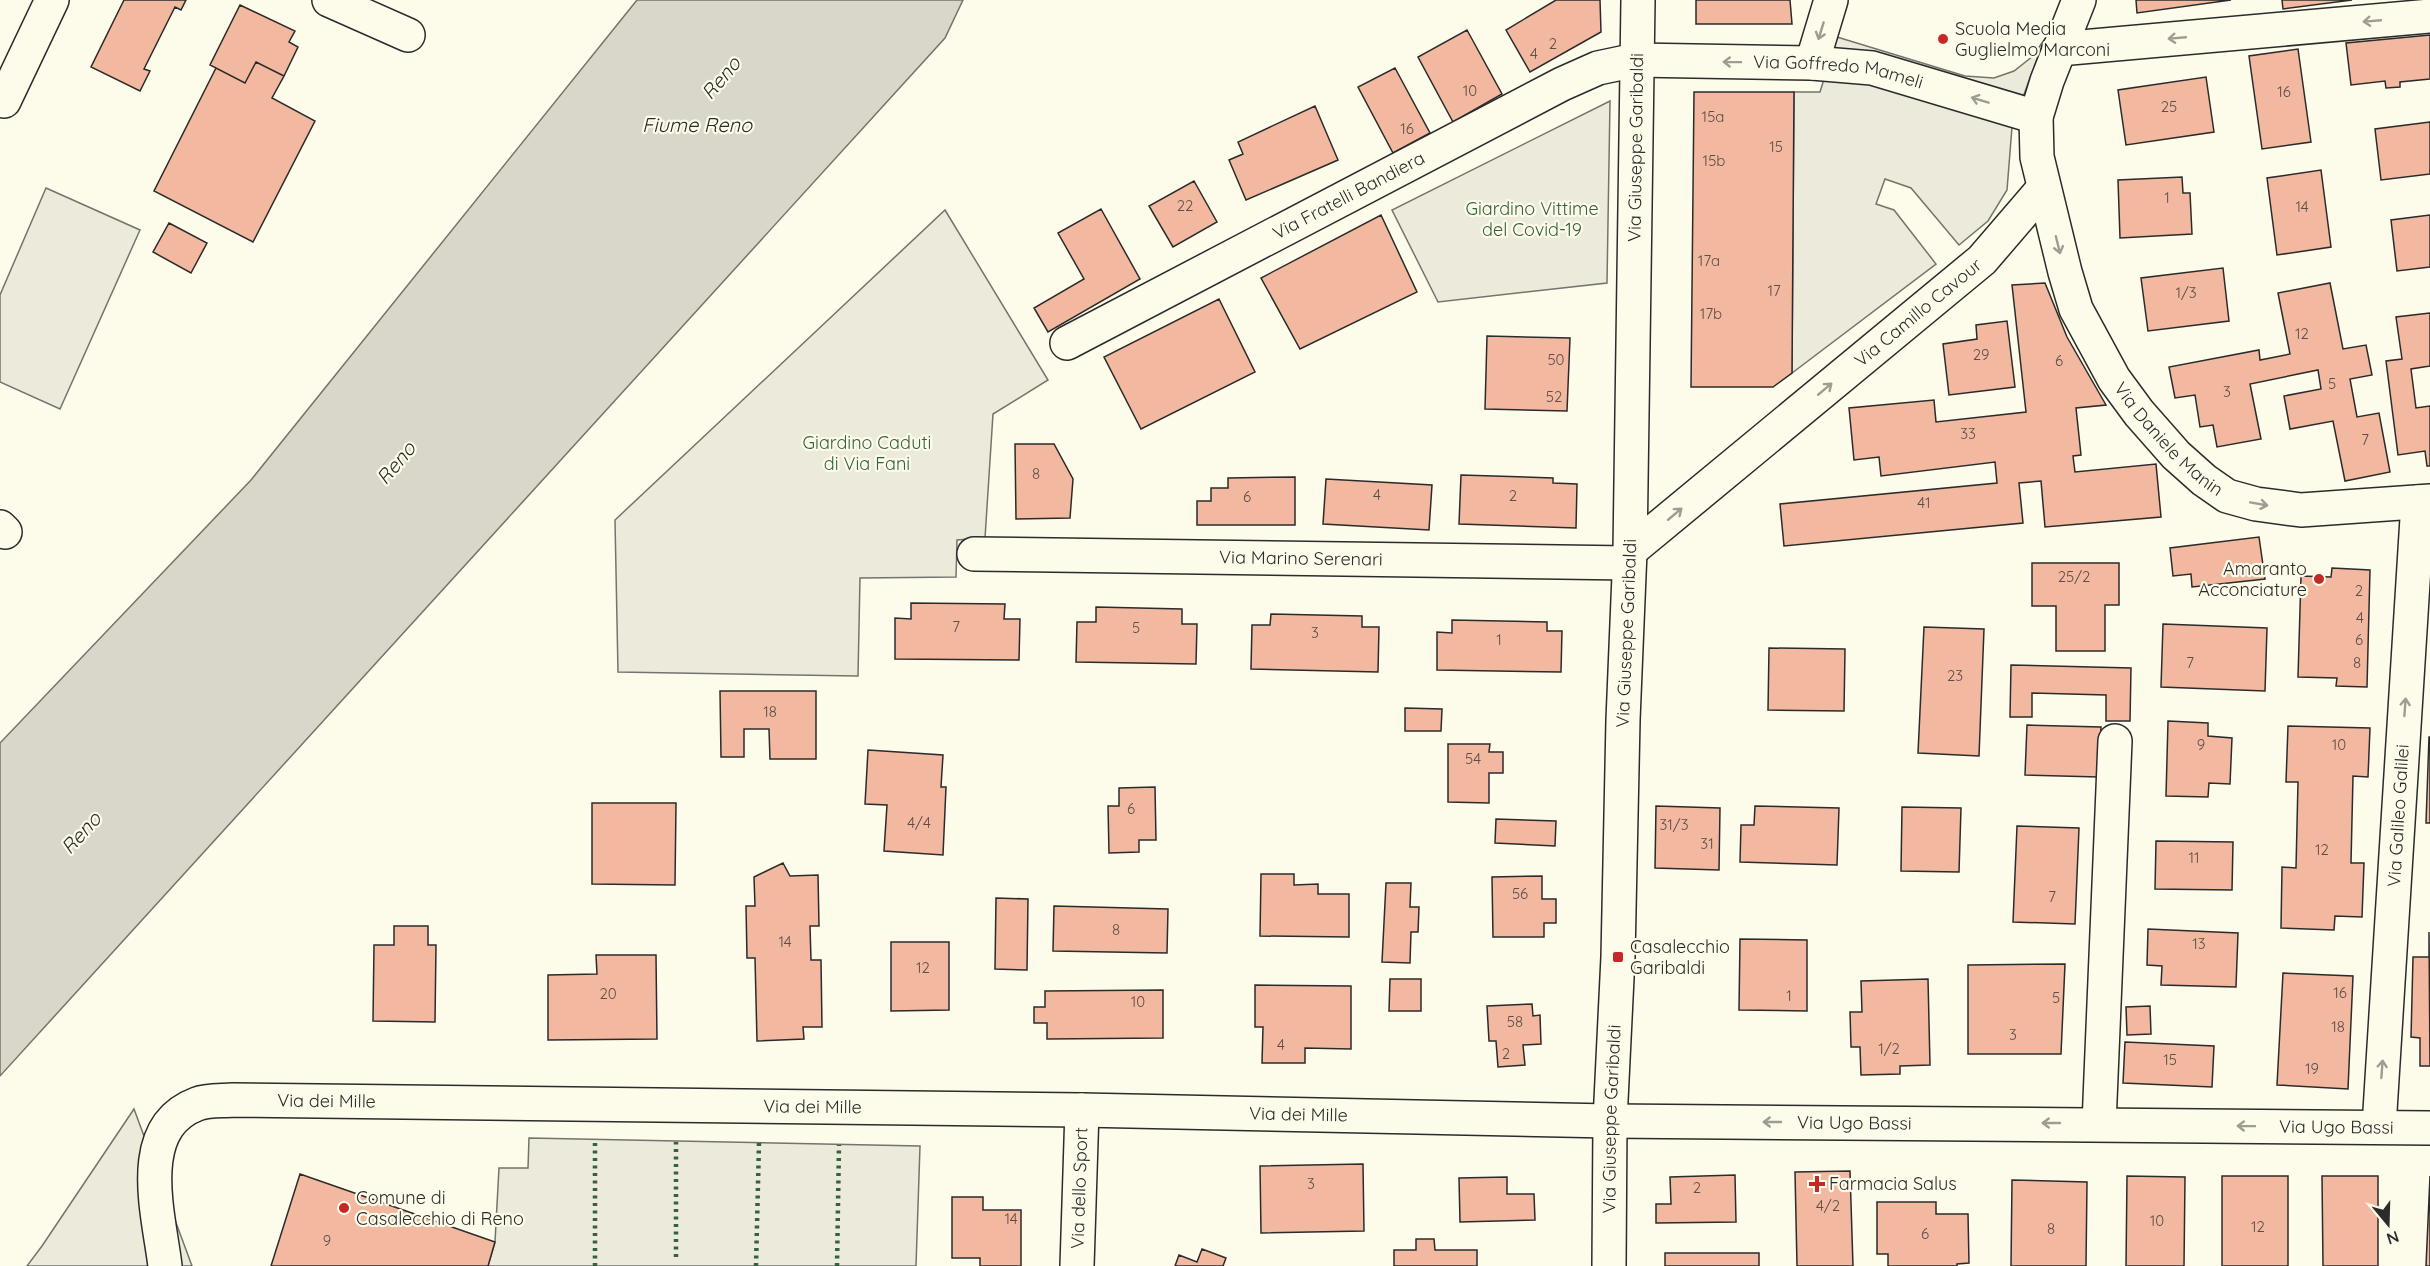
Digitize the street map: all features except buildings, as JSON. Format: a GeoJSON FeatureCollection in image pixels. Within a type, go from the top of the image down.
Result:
{"type":"FeatureCollection","features":[{"type":"Feature","properties":{"kind":"street"},"geometry":{"type":"LineString","coordinates":[[4,101],[52,0]]}},
{"type":"Feature","properties":{"kind":"street"},"geometry":{"type":"LineString","coordinates":[[329,0],[408,35]]}},
{"type":"Feature","properties":{"kind":"street","name":"Via Giuseppe Garibaldi"},"geometry":{"type":"LineString","coordinates":[[1610,1266],[1610,1121],[1618,957],[1629,557],[1638,0]]}},
{"type":"Feature","properties":{"kind":"street"},"geometry":{"type":"LineString","coordinates":[[1812,63],[1831,0]]}},
{"type":"Feature","properties":{"kind":"street"},"geometry":{"type":"LineString","coordinates":[[2043,189],[2037,157],[2036,117],[2059,49],[2079,0]]}},
{"type":"Feature","properties":{"kind":"street"},"geometry":{"type":"LineString","coordinates":[[2059,49],[2430,16]]}},
{"type":"Feature","properties":{"kind":"street","name":"Via Goffredo Mameli"},"geometry":{"type":"LineString","coordinates":[[1636,60],[1812,63],[1872,68],[2036,117]]}},
{"type":"Feature","properties":{"kind":"street","name":"Via Fratelli Bandiera"},"geometry":{"type":"LineString","coordinates":[[1068,343],[1562,84],[1598,68],[1636,60]]}},
{"type":"Feature","properties":{"kind":"street","name":"Via Camillo Cavour"},"geometry":{"type":"LineString","coordinates":[[1629,557],[1982,260],[2043,189]]}},
{"type":"Feature","properties":{"kind":"street","name":"Via Daniele Manin"},"geometry":{"type":"LineString","coordinates":[[2043,189],[2076,309],[2095,345],[2114,379],[2139,413],[2176,455],[2204,480],[2227,496],[2256,504],[2301,510],[2424,502]]}},
{"type":"Feature","properties":{"kind":"street","name":"Via Galileo Galilei"},"geometry":{"type":"LineString","coordinates":[[2379,1127],[2424,502]]}},
{"type":"Feature","properties":{"kind":"street","name":"Via Marino Serenari"},"geometry":{"type":"LineString","coordinates":[[974,554],[1629,557]]}},
{"type":"Feature","properties":{"kind":"street"},"geometry":{"type":"LineString","coordinates":[[2099,1124],[2115,741]]}},
{"type":"Feature","properties":{"kind":"street","name":"Via dei Mille"},"geometry":{"type":"LineString","coordinates":[[165,1266],[155,1184],[157,1148],[170,1123],[198,1103],[233,1100],[1082,1110],[1610,1121]]}},
{"type":"Feature","properties":{"kind":"street","name":"Via dello Sport"},"geometry":{"type":"LineString","coordinates":[[1077,1266],[1082,1110]]}},
{"type":"Feature","properties":{"kind":"street","name":"Via Ugo Bassi"},"geometry":{"type":"LineString","coordinates":[[1610,1121],[2430,1128]]}},
{"type":"Feature","properties":{"kind":"green space"},"geometry":{"type":"Polygon","coordinates":[[[1837,37],[1965,76],[1994,78],[2014,71],[2033,56],[2044,40],[2012,127],[2007,190],[1988,221],[1959,245],[1911,188],[1885,179],[1876,204],[1894,210],[1936,264],[1792,373],[1794,92],[1820,92],[1837,37]]]}},
{"type":"Feature","properties":{"kind":"green space","name":"Giardino Vittime del Covid-19"},"geometry":{"type":"Polygon","coordinates":[[[1610,101],[1607,283],[1438,302],[1392,210],[1610,101]]]}},
{"type":"Feature","properties":{"kind":"green space"},"geometry":{"type":"Polygon","coordinates":[[[46,188],[140,230],[60,409],[0,382],[0,295],[46,188]]]}},
{"type":"Feature","properties":{"kind":"green space","name":"Giardino Caduti di Via Fani"},"geometry":{"type":"Polygon","coordinates":[[[945,210],[1048,380],[993,414],[985,538],[957,540],[956,577],[860,578],[858,676],[618,672],[615,520],[945,210]]]}},
{"type":"Feature","properties":{"kind":"green space"},"geometry":{"type":"Polygon","coordinates":[[[134,1109],[192,1266],[27,1266],[42,1246],[134,1109]]]}},
{"type":"Feature","properties":{"kind":"shaded area"},"geometry":{"type":"Polygon","coordinates":[[[529,1138],[920,1146],[916,1266],[488,1266],[495,1242],[499,1168],[528,1168],[529,1138]]]}},
{"type":"Feature","properties":{"kind":"water","name":"Fiume Reno"},"geometry":{"type":"Polygon","coordinates":[[[637,0],[963,0],[945,38],[0,1076],[0,743],[251,480],[637,0]]]}},
{"type":"Feature","properties":{"kind":"hedge"},"geometry":{"type":"LineString","coordinates":[[595,1140],[595,1266]]}},
{"type":"Feature","properties":{"kind":"hedge"},"geometry":{"type":"LineString","coordinates":[[676,1142],[676,1257]]}},
{"type":"Feature","properties":{"kind":"hedge"},"geometry":{"type":"LineString","coordinates":[[756,1266],[759,1143]]}},
{"type":"Feature","properties":{"kind":"hedge"},"geometry":{"type":"LineString","coordinates":[[837,1266],[839,1145]]}},
{"type":"Feature","properties":{"kind":"place","name":"Scuola Media Guglielmo Marconi"},"geometry":{"type":"Point","coordinates":[1943,39]}},
{"type":"Feature","properties":{"kind":"place","name":"Amaranto Acconciature"},"geometry":{"type":"Point","coordinates":[2319,579]}},
{"type":"Feature","properties":{"kind":"place","name":"Casalecchio Garibaldi"},"geometry":{"type":"Point","coordinates":[1618,957]}},
{"type":"Feature","properties":{"kind":"place","name":"Farmacia Salus"},"geometry":{"type":"Point","coordinates":[1817,1184]}},
{"type":"Feature","properties":{"kind":"place","name":"Comune di Casalecchio di Reno"},"geometry":{"type":"Point","coordinates":[344,1208]}},
{"type":"Feature","properties":{"kind":"water label","name":"Reno"},"geometry":{"type":"Point","coordinates":[721,78]}},
{"type":"Feature","properties":{"kind":"water label","name":"Reno"},"geometry":{"type":"Point","coordinates":[396,463]}},
{"type":"Feature","properties":{"kind":"water label","name":"Reno"},"geometry":{"type":"Point","coordinates":[81,833]}}]}
